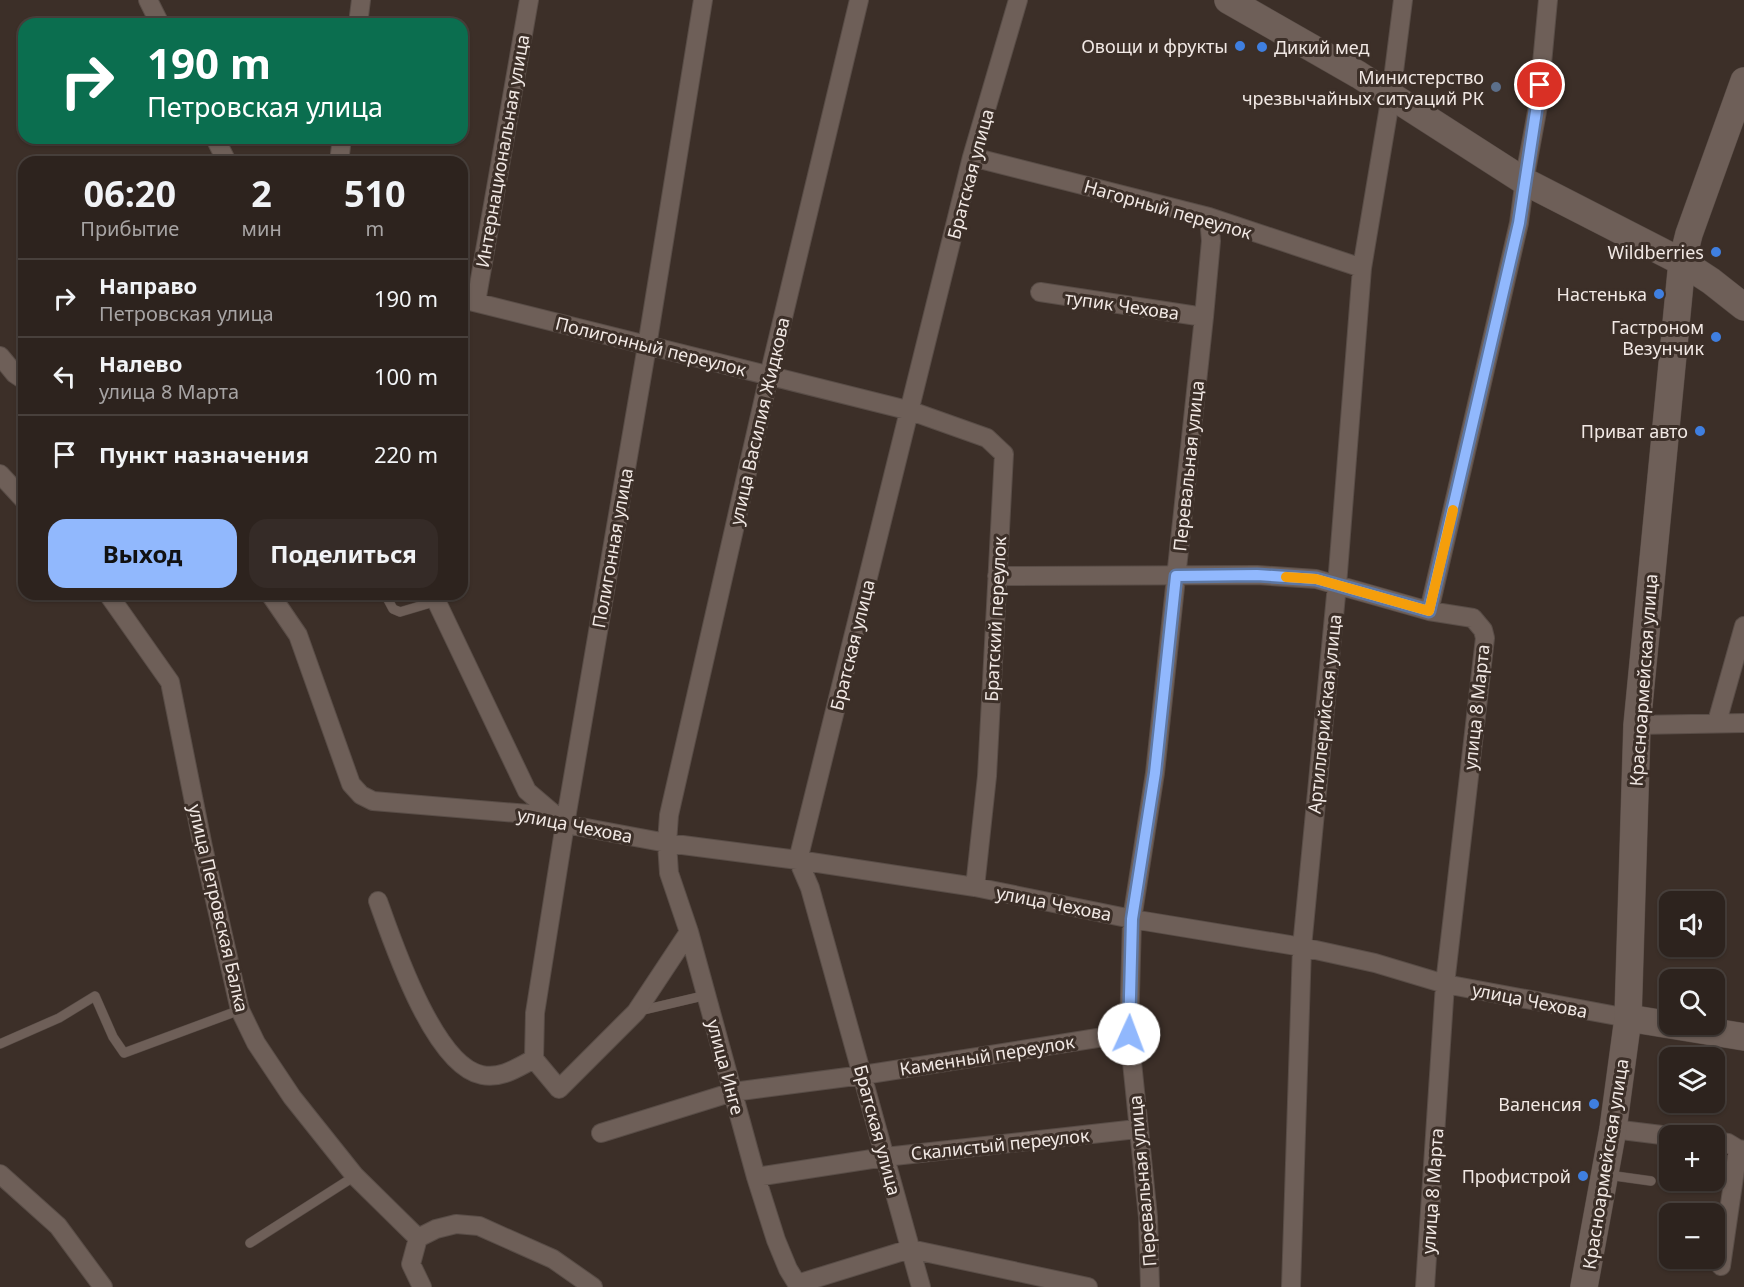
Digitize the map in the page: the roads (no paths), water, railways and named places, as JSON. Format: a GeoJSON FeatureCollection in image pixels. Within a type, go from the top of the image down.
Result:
{"type":"FeatureCollection","features":[{"type":"Feature","properties":{"kind":"main road"},"geometry":{"type":"LineString","coordinates":[[1235,2],[1391,95],[1524,181],[1682,262],[1744,307]]}},
{"type":"Feature","properties":{"kind":"main road","name":"Красноармейская улица"},"geometry":{"type":"LineString","coordinates":[[1584,1287],[1613,1129],[1628,1018],[1637,725],[1682,262],[1689,234],[1744,81]]}},
{"type":"Feature","properties":{"kind":"main road","name":"улица Чехова"},"geometry":{"type":"LineString","coordinates":[[1628,1018],[1744,1037]]}},
{"type":"Feature","properties":{"kind":"street"},"geometry":{"type":"LineString","coordinates":[[148,0],[157,18]]}},
{"type":"Feature","properties":{"kind":"street"},"geometry":{"type":"LineString","coordinates":[[359,18],[361,0]]}},
{"type":"Feature","properties":{"kind":"street","name":"Интернациональная улица"},"geometry":{"type":"LineString","coordinates":[[469,301],[529,0]]}},
{"type":"Feature","properties":{"kind":"street","name":"Полигонная улица"},"geometry":{"type":"LineString","coordinates":[[534,1059],[535,1013],[565,824],[703,0]]}},
{"type":"Feature","properties":{"kind":"street","name":"улица Василия Жидкова"},"geometry":{"type":"LineString","coordinates":[[667,843],[669,814],[769,375],[859,0]]}},
{"type":"Feature","properties":{"kind":"street","name":"Братская улица"},"geometry":{"type":"LineString","coordinates":[[921,1287],[810,888],[798,860],[972,157],[1018,0]]}},
{"type":"Feature","properties":{"kind":"street","name":"Артиллерийская улица"},"geometry":{"type":"LineString","coordinates":[[1291,1287],[1302,946],[1337,585],[1362,268],[1391,95],[1403,0]]}},
{"type":"Feature","properties":{"kind":"street"},"geometry":{"type":"LineString","coordinates":[[1429,611],[1519,223],[1538,106],[1548,0]]}},
{"type":"Feature","properties":{"kind":"street","name":"Нагорный переулок"},"geometry":{"type":"LineString","coordinates":[[972,157],[1209,217],[1362,268]]}},
{"type":"Feature","properties":{"kind":"street","name":"Перевальная улица"},"geometry":{"type":"LineString","coordinates":[[1150,1287],[1148,1217],[1137,1129],[1129,1034],[1132,919],[1155,773],[1204,317],[1211,241],[1209,217]]}},
{"type":"Feature","properties":{"kind":"street","name":"тупик Чехова"},"geometry":{"type":"LineString","coordinates":[[1040,292],[1204,317]]}},
{"type":"Feature","properties":{"kind":"street","name":"Полигонный переулок"},"geometry":{"type":"LineString","coordinates":[[469,301],[910,411]]}},
{"type":"Feature","properties":{"kind":"street"},"geometry":{"type":"LineString","coordinates":[[0,356],[18,376]]}},
{"type":"Feature","properties":{"kind":"street","name":"Братский переулок"},"geometry":{"type":"LineString","coordinates":[[910,411],[987,438],[1004,454],[987,776],[975,887]]}},
{"type":"Feature","properties":{"kind":"street"},"geometry":{"type":"LineString","coordinates":[[0,474],[18,494]]}},
{"type":"Feature","properties":{"kind":"street","name":"улица 8 Марта"},"geometry":{"type":"LineString","coordinates":[[997,576],[1257,575],[1316,579],[1429,611],[1473,618],[1483,630],[1485,638],[1445,984],[1425,1287]]}},
{"type":"Feature","properties":{"kind":"street","name":"улица Петровская Балка"},"geometry":{"type":"LineString","coordinates":[[112,600],[170,682],[203,847],[240,1010],[256,1042],[292,1097],[355,1176],[418,1238]]}},
{"type":"Feature","properties":{"kind":"street","name":"улица Чехова"},"geometry":{"type":"LineString","coordinates":[[274,600],[297,635],[351,784],[361,795],[373,801],[529,814],[565,824],[667,843],[975,887],[1132,919],[1302,946],[1376,963],[1445,984],[1628,1018]]}},
{"type":"Feature","properties":{"kind":"street"},"geometry":{"type":"LineString","coordinates":[[436,600],[527,791],[565,824]]}},
{"type":"Feature","properties":{"kind":"street"},"geometry":{"type":"LineString","coordinates":[[1717,722],[1744,626]]}},
{"type":"Feature","properties":{"kind":"street"},"geometry":{"type":"LineString","coordinates":[[1637,725],[1744,723]]}},
{"type":"Feature","properties":{"kind":"street","name":"улица Инге"},"geometry":{"type":"LineString","coordinates":[[667,843],[669,873],[689,932],[756,1177],[776,1240],[798,1285]]}},
{"type":"Feature","properties":{"kind":"street"},"geometry":{"type":"LineString","coordinates":[[378,901],[398,957],[435,1033],[470,1071],[483,1075],[504,1074],[534,1059],[559,1089],[636,1012],[689,932]]}},
{"type":"Feature","properties":{"kind":"street","name":"Каменный переулок"},"geometry":{"type":"LineString","coordinates":[[601,1133],[733,1092],[863,1075],[1129,1034]]}},
{"type":"Feature","properties":{"kind":"street","name":"Скалистый переулок"},"geometry":{"type":"LineString","coordinates":[[756,1177],[885,1157],[1137,1129]]}},
{"type":"Feature","properties":{"kind":"street"},"geometry":{"type":"LineString","coordinates":[[1613,1129],[1659,1135]]}},
{"type":"Feature","properties":{"kind":"street"},"geometry":{"type":"LineString","coordinates":[[1725,1143],[1741,1149],[1725,1243]]}},
{"type":"Feature","properties":{"kind":"street"},"geometry":{"type":"LineString","coordinates":[[0,1174],[58,1226],[103,1287]]}},
{"type":"Feature","properties":{"kind":"street"},"geometry":{"type":"LineString","coordinates":[[422,1287],[411,1264],[418,1238],[435,1229],[456,1224],[479,1226],[553,1259],[593,1287]]}},
{"type":"Feature","properties":{"kind":"street"},"geometry":{"type":"LineString","coordinates":[[798,1285],[910,1249],[1088,1287]]}},
{"type":"Feature","properties":{"kind":"lane"},"geometry":{"type":"LineString","coordinates":[[388,600],[393,609],[400,612],[430,600]]}},
{"type":"Feature","properties":{"kind":"lane"},"geometry":{"type":"LineString","coordinates":[[636,1012],[707,995]]}},
{"type":"Feature","properties":{"kind":"lane"},"geometry":{"type":"LineString","coordinates":[[0,1044],[58,1018],[95,996],[113,1037],[124,1053],[240,1010]]}},
{"type":"Feature","properties":{"kind":"lane"},"geometry":{"type":"LineString","coordinates":[[1605,1174],[1651,1181]]}},
{"type":"Feature","properties":{"kind":"lane"},"geometry":{"type":"LineString","coordinates":[[250,1243],[355,1176]]}},
{"type":"Feature","properties":{"kind":"place","name":"Овощи и фрукты"},"geometry":{"type":"Point","coordinates":[1240,46]}},
{"type":"Feature","properties":{"kind":"place","name":"Дикий мед"},"geometry":{"type":"Point","coordinates":[1262,47]}},
{"type":"Feature","properties":{"kind":"place","name":"Министерство чрезвычайных ситуаций РК"},"geometry":{"type":"Point","coordinates":[1496,87]}},
{"type":"Feature","properties":{"kind":"place","name":"Wildberries"},"geometry":{"type":"Point","coordinates":[1716,252]}},
{"type":"Feature","properties":{"kind":"place","name":"Настенька"},"geometry":{"type":"Point","coordinates":[1659,294]}},
{"type":"Feature","properties":{"kind":"place","name":"Гастроном Везунчик"},"geometry":{"type":"Point","coordinates":[1716,337]}},
{"type":"Feature","properties":{"kind":"place","name":"Приват авто"},"geometry":{"type":"Point","coordinates":[1700,431]}},
{"type":"Feature","properties":{"kind":"place","name":"Валенсия"},"geometry":{"type":"Point","coordinates":[1594,1104]}},
{"type":"Feature","properties":{"kind":"place","name":"Профистрой"},"geometry":{"type":"Point","coordinates":[1583,1176]}}]}
